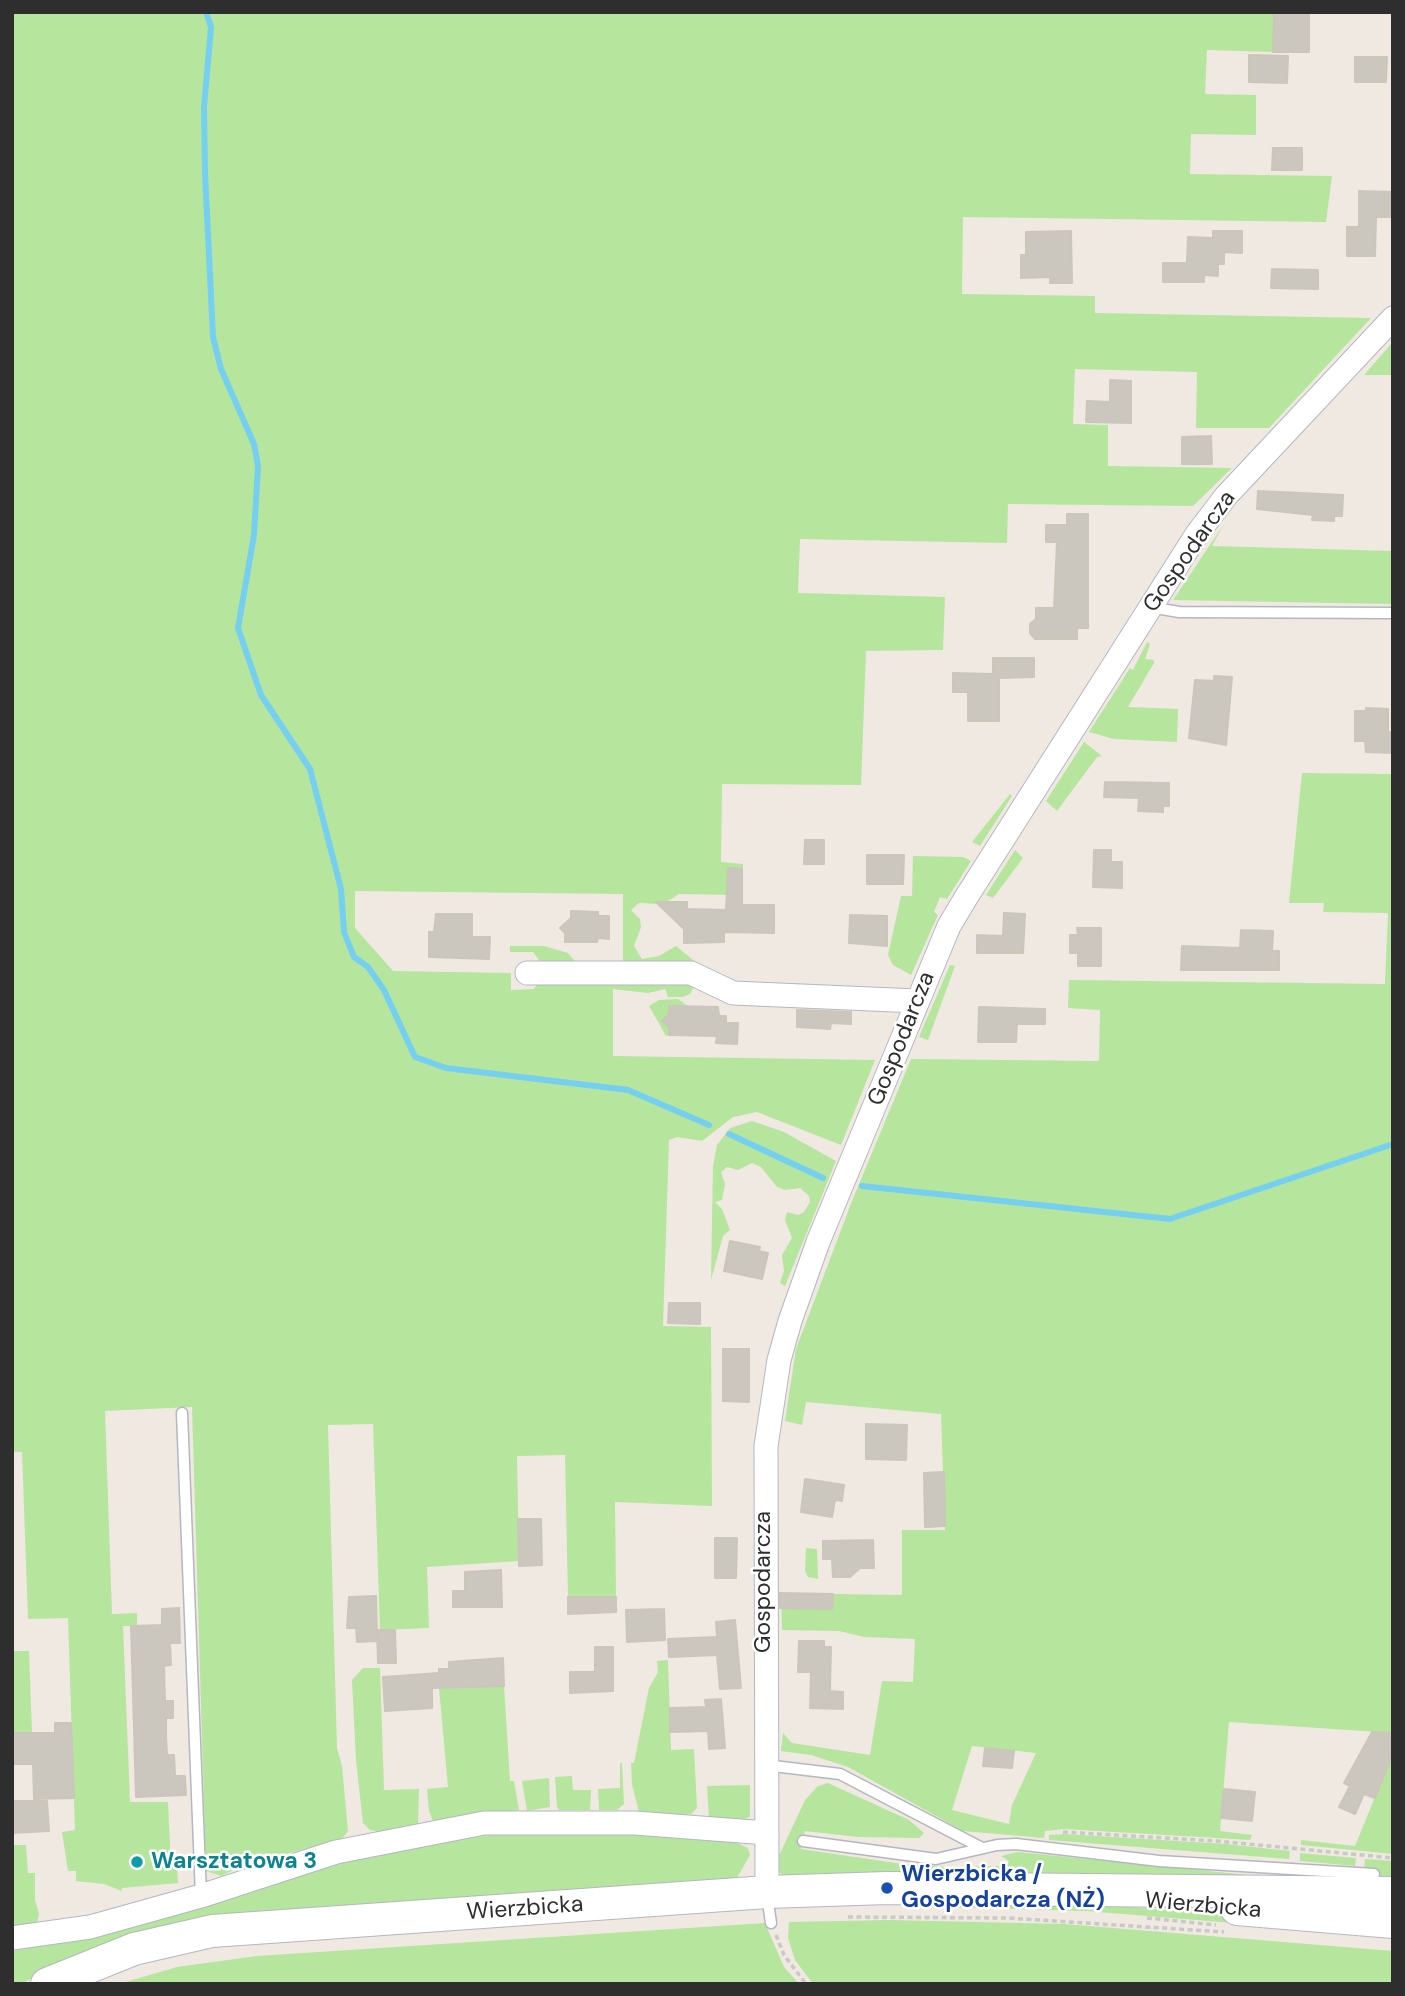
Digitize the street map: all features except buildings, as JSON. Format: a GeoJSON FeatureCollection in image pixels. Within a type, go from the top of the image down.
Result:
{"type":"FeatureCollection","features":[{"type":"Feature","properties":{"kind":"street","name":"Gospodarcza"},"geometry":{"type":"LineString","coordinates":[[767,1892],[763,1487],[768,1424],[779,1360],[814,1254],[949,926],[1150,607],[1226,496],[1393,318]]}},
{"type":"Feature","properties":{"kind":"street"},"geometry":{"type":"LineString","coordinates":[[527,973],[691,973],[733,993],[918,1001]]}},
{"type":"Feature","properties":{"kind":"street"},"geometry":{"type":"LineString","coordinates":[[12,1938],[90,1927],[201,1896],[336,1852],[484,1824],[635,1823],[766,1833]]}},
{"type":"Feature","properties":{"kind":"street","name":"Wierzbicka"},"geometry":{"type":"LineString","coordinates":[[47,1984],[134,1949],[212,1931],[767,1892],[887,1888],[1013,1890],[1321,1881],[1384,1884]]}},
{"type":"Feature","properties":{"kind":"street","name":"Wierzbicka"},"geometry":{"type":"LineString","coordinates":[[1013,1890],[1393,1922]]}},
{"type":"Feature","properties":{"kind":"lane"},"geometry":{"type":"LineString","coordinates":[[1150,607],[1179,612],[1393,613]]}},
{"type":"Feature","properties":{"kind":"lane"},"geometry":{"type":"LineString","coordinates":[[182,1413],[201,1896]]}},
{"type":"Feature","properties":{"kind":"lane"},"geometry":{"type":"LineString","coordinates":[[765,1765],[840,1773],[982,1848]]}},
{"type":"Feature","properties":{"kind":"lane"},"geometry":{"type":"LineString","coordinates":[[803,1841],[936,1859],[982,1848],[1016,1844],[1321,1881]]}},
{"type":"Feature","properties":{"kind":"lane"},"geometry":{"type":"LineString","coordinates":[[767,1892],[771,1923]]}},
{"type":"Feature","properties":{"kind":"path"},"geometry":{"type":"LineString","coordinates":[[1046,1848],[1048,1832],[1063,1832],[1217,1841],[1393,1858]]}},
{"type":"Feature","properties":{"kind":"path"},"geometry":{"type":"LineString","coordinates":[[845,1910],[926,1910]]}},
{"type":"Feature","properties":{"kind":"path"},"geometry":{"type":"LineString","coordinates":[[980,1911],[1042,1913]]}},
{"type":"Feature","properties":{"kind":"path"},"geometry":{"type":"LineString","coordinates":[[843,1917],[1008,1918],[1235,1933]]}},
{"type":"Feature","properties":{"kind":"path"},"geometry":{"type":"LineString","coordinates":[[1139,1917],[1226,1925]]}},
{"type":"Feature","properties":{"kind":"path"},"geometry":{"type":"LineString","coordinates":[[771,1923],[784,1955],[806,1984]]}},
{"type":"Feature","properties":{"kind":"green space"},"geometry":{"type":"Polygon","coordinates":[[[12,12],[1274,12],[1273,52],[1207,50],[1205,94],[1256,95],[1256,135],[1191,134],[1190,174],[1332,176],[1326,222],[963,217],[962,294],[1095,296],[1095,313],[1371,318],[1269,428],[1196,428],[1197,372],[1075,369],[1073,424],[1108,425],[1108,466],[1232,468],[1193,506],[1008,504],[1007,543],[800,539],[798,593],[945,597],[943,650],[866,651],[861,785],[722,784],[721,862],[743,864],[742,895],[679,894],[663,904],[639,903],[631,910],[640,919],[641,927],[634,946],[642,959],[659,956],[676,946],[698,964],[623,965],[623,894],[355,891],[355,928],[393,971],[511,973],[511,990],[534,989],[541,980],[695,984],[690,994],[683,997],[668,997],[665,989],[648,993],[613,989],[613,1056],[875,1060],[841,1145],[757,1112],[733,1117],[702,1141],[677,1137],[669,1140],[663,1326],[711,1327],[712,1506],[615,1502],[616,1597],[568,1597],[565,1455],[517,1456],[519,1561],[427,1567],[429,1628],[380,1630],[373,1424],[328,1425],[337,1748],[342,1766],[348,1831],[341,1840],[246,1864],[221,1876],[206,1871],[192,1407],[105,1411],[112,1614],[137,1613],[137,1626],[123,1626],[130,1802],[168,1802],[171,1866],[177,1866],[178,1883],[122,1888],[122,1891],[104,1884],[76,1881],[76,1871],[68,1871],[62,1832],[75,1830],[68,1618],[28,1619],[22,1452],[12,1452],[12,12]]]}},
{"type":"Feature","properties":{"kind":"green space"},"geometry":{"type":"Polygon","coordinates":[[[1392,343],[1393,375],[1364,375],[1392,343]]]}},
{"type":"Feature","properties":{"kind":"green space"},"geometry":{"type":"Polygon","coordinates":[[[1224,524],[1212,546],[1393,551],[1393,604],[1173,600],[1224,524]]]}},
{"type":"Feature","properties":{"kind":"green space"},"geometry":{"type":"Polygon","coordinates":[[[1147,642],[1150,644],[1145,659],[1154,660],[1154,663],[1128,707],[1178,709],[1177,742],[1114,739],[1089,732],[1130,668],[1133,670],[1147,642]]]}},
{"type":"Feature","properties":{"kind":"green space"},"geometry":{"type":"Polygon","coordinates":[[[1084,742],[1102,756],[1097,757],[1057,811],[1046,801],[1084,742]]]}},
{"type":"Feature","properties":{"kind":"green space"},"geometry":{"type":"Polygon","coordinates":[[[1302,773],[1393,774],[1393,1733],[1229,1722],[1220,1831],[1252,1835],[1250,1840],[1064,1829],[1045,1831],[1044,1838],[963,1831],[848,1767],[811,1755],[781,1751],[783,1733],[792,1743],[870,1755],[882,1681],[913,1682],[915,1639],[864,1637],[839,1631],[782,1630],[781,1594],[800,1609],[832,1609],[833,1594],[902,1595],[902,1530],[945,1530],[941,1414],[806,1402],[802,1425],[785,1421],[796,1349],[852,1201],[911,1059],[1099,1061],[1100,1010],[1068,1008],[1069,980],[1385,984],[1388,913],[1323,912],[1324,903],[1289,903],[1302,773]],[[972,1746],[952,1810],[1009,1824],[1012,1805],[1036,1753],[972,1746]]]}},
{"type":"Feature","properties":{"kind":"green space"},"geometry":{"type":"Polygon","coordinates":[[[1010,794],[1012,796],[980,846],[972,842],[1010,794]]]}},
{"type":"Feature","properties":{"kind":"green space"},"geometry":{"type":"Polygon","coordinates":[[[1015,850],[1023,858],[993,898],[986,895],[1015,850]]]}},
{"type":"Feature","properties":{"kind":"green space"},"geometry":{"type":"Polygon","coordinates":[[[913,856],[963,857],[971,861],[947,899],[940,897],[934,912],[938,915],[911,975],[893,965],[888,955],[901,896],[912,896],[913,856]]]}},
{"type":"Feature","properties":{"kind":"green space"},"geometry":{"type":"Polygon","coordinates":[[[510,946],[544,946],[568,953],[578,965],[542,964],[533,952],[510,952],[510,946]]]}},
{"type":"Feature","properties":{"kind":"green space"},"geometry":{"type":"Polygon","coordinates":[[[950,965],[955,966],[928,1040],[919,1037],[950,965]]]}},
{"type":"Feature","properties":{"kind":"green space"},"geometry":{"type":"Polygon","coordinates":[[[678,999],[689,1007],[669,1014],[665,1023],[669,1027],[669,1035],[666,1036],[649,1006],[659,1000],[678,999]]]}},
{"type":"Feature","properties":{"kind":"green space"},"geometry":{"type":"Polygon","coordinates":[[[752,1121],[784,1132],[836,1161],[785,1286],[780,1283],[784,1271],[782,1255],[792,1238],[785,1220],[787,1212],[798,1215],[804,1212],[810,1202],[809,1196],[800,1188],[785,1190],[777,1187],[761,1167],[752,1163],[738,1170],[727,1167],[721,1172],[725,1184],[722,1200],[715,1202],[722,1209],[730,1230],[723,1236],[711,1280],[713,1166],[717,1145],[730,1128],[752,1121]]]}},
{"type":"Feature","properties":{"kind":"green space"},"geometry":{"type":"Polygon","coordinates":[[[806,1548],[817,1549],[818,1579],[808,1577],[805,1571],[806,1548]]]}},
{"type":"Feature","properties":{"kind":"green space"},"geometry":{"type":"Polygon","coordinates":[[[12,1651],[29,1651],[32,1733],[12,1733],[12,1651]]]}},
{"type":"Feature","properties":{"kind":"green space"},"geometry":{"type":"Polygon","coordinates":[[[668,1660],[671,1750],[694,1749],[697,1808],[691,1814],[639,1812],[632,1785],[631,1763],[634,1763],[649,1688],[658,1672],[657,1661],[668,1660]]]}},
{"type":"Feature","properties":{"kind":"green space"},"geometry":{"type":"Polygon","coordinates":[[[363,1668],[380,1668],[384,1790],[419,1789],[418,1824],[380,1832],[370,1830],[363,1823],[356,1761],[352,1680],[363,1668]]]}},
{"type":"Feature","properties":{"kind":"green space"},"geometry":{"type":"Polygon","coordinates":[[[504,1686],[510,1781],[514,1781],[519,1810],[433,1821],[427,1789],[448,1787],[439,1688],[504,1686]]]}},
{"type":"Feature","properties":{"kind":"green space"},"geometry":{"type":"Polygon","coordinates":[[[1393,1753],[1393,1854],[1301,1845],[1301,1840],[1355,1846],[1393,1753]]]}},
{"type":"Feature","properties":{"kind":"green space"},"geometry":{"type":"Polygon","coordinates":[[[620,1763],[624,1804],[617,1810],[599,1810],[598,1789],[620,1788],[620,1763]]]}},
{"type":"Feature","properties":{"kind":"green space"},"geometry":{"type":"Polygon","coordinates":[[[572,1776],[573,1790],[591,1790],[590,1810],[559,1810],[557,1807],[555,1777],[572,1776]]]}},
{"type":"Feature","properties":{"kind":"green space"},"geometry":{"type":"Polygon","coordinates":[[[549,1778],[550,1807],[527,1811],[522,1781],[549,1778]]]}},
{"type":"Feature","properties":{"kind":"green space"},"geometry":{"type":"Polygon","coordinates":[[[828,1783],[909,1820],[924,1833],[919,1838],[858,1837],[805,1831],[801,1849],[902,1864],[947,1867],[1007,1866],[1009,1861],[1001,1856],[1017,1852],[1298,1880],[789,1879],[779,1872],[777,1860],[805,1800],[818,1786],[828,1783]]]}},
{"type":"Feature","properties":{"kind":"green space"},"geometry":{"type":"Polygon","coordinates":[[[750,1785],[750,1817],[742,1820],[709,1818],[707,1786],[750,1785]]]}},
{"type":"Feature","properties":{"kind":"green space"},"geometry":{"type":"Polygon","coordinates":[[[660,1833],[735,1842],[748,1848],[750,1855],[734,1883],[471,1901],[36,1976],[21,1984],[12,1984],[12,1951],[81,1938],[341,1862],[433,1843],[497,1834],[660,1833]]]}},
{"type":"Feature","properties":{"kind":"green space"},"geometry":{"type":"Polygon","coordinates":[[[1049,1835],[1226,1844],[1290,1851],[1289,1859],[1049,1840],[1049,1835]]]}},
{"type":"Feature","properties":{"kind":"green space"},"geometry":{"type":"Polygon","coordinates":[[[12,1845],[26,1845],[28,1873],[35,1873],[35,1900],[39,1914],[37,1923],[12,1931],[12,1845]]]}},
{"type":"Feature","properties":{"kind":"green space"},"geometry":{"type":"Polygon","coordinates":[[[1300,1853],[1356,1858],[1355,1866],[1300,1861],[1300,1853]]]}},
{"type":"Feature","properties":{"kind":"green space"},"geometry":{"type":"Polygon","coordinates":[[[1365,1859],[1393,1861],[1393,1886],[1376,1881],[1377,1870],[1364,1867],[1365,1859]]]}},
{"type":"Feature","properties":{"kind":"green space"},"geometry":{"type":"Polygon","coordinates":[[[905,1900],[1097,1904],[1292,1921],[1393,1936],[1086,1911],[906,1906],[905,1900]]]}},
{"type":"Feature","properties":{"kind":"green space"},"geometry":{"type":"Polygon","coordinates":[[[889,1920],[1064,1924],[1393,1951],[1393,1984],[813,1984],[795,1960],[788,1938],[789,1922],[889,1920]]]}},
{"type":"Feature","properties":{"kind":"green space"},"geometry":{"type":"Polygon","coordinates":[[[765,1923],[784,1967],[799,1984],[119,1984],[177,1967],[257,1956],[765,1923]]]}},
{"type":"Feature","properties":{"kind":"waterway"},"geometry":{"type":"LineString","coordinates":[[206,12],[211,27],[204,107],[213,337],[221,369],[254,444],[258,466],[254,535],[238,628],[261,695],[310,769],[341,889],[344,932],[354,957],[368,967],[384,990],[415,1057],[446,1068],[628,1090],[709,1125]]}},
{"type":"Feature","properties":{"kind":"waterway"},"geometry":{"type":"LineString","coordinates":[[729,1134],[823,1178]]}},
{"type":"Feature","properties":{"kind":"waterway"},"geometry":{"type":"LineString","coordinates":[[862,1186],[1170,1219],[1393,1144]]}},
{"type":"Feature","properties":{"kind":"place","name":"Warsztatowa 3"},"geometry":{"type":"Point","coordinates":[137,1862]}},
{"type":"Feature","properties":{"kind":"place","name":"Wierzbicka / Gospodarcza (NŻ)"},"geometry":{"type":"Point","coordinates":[887,1888]}}]}
